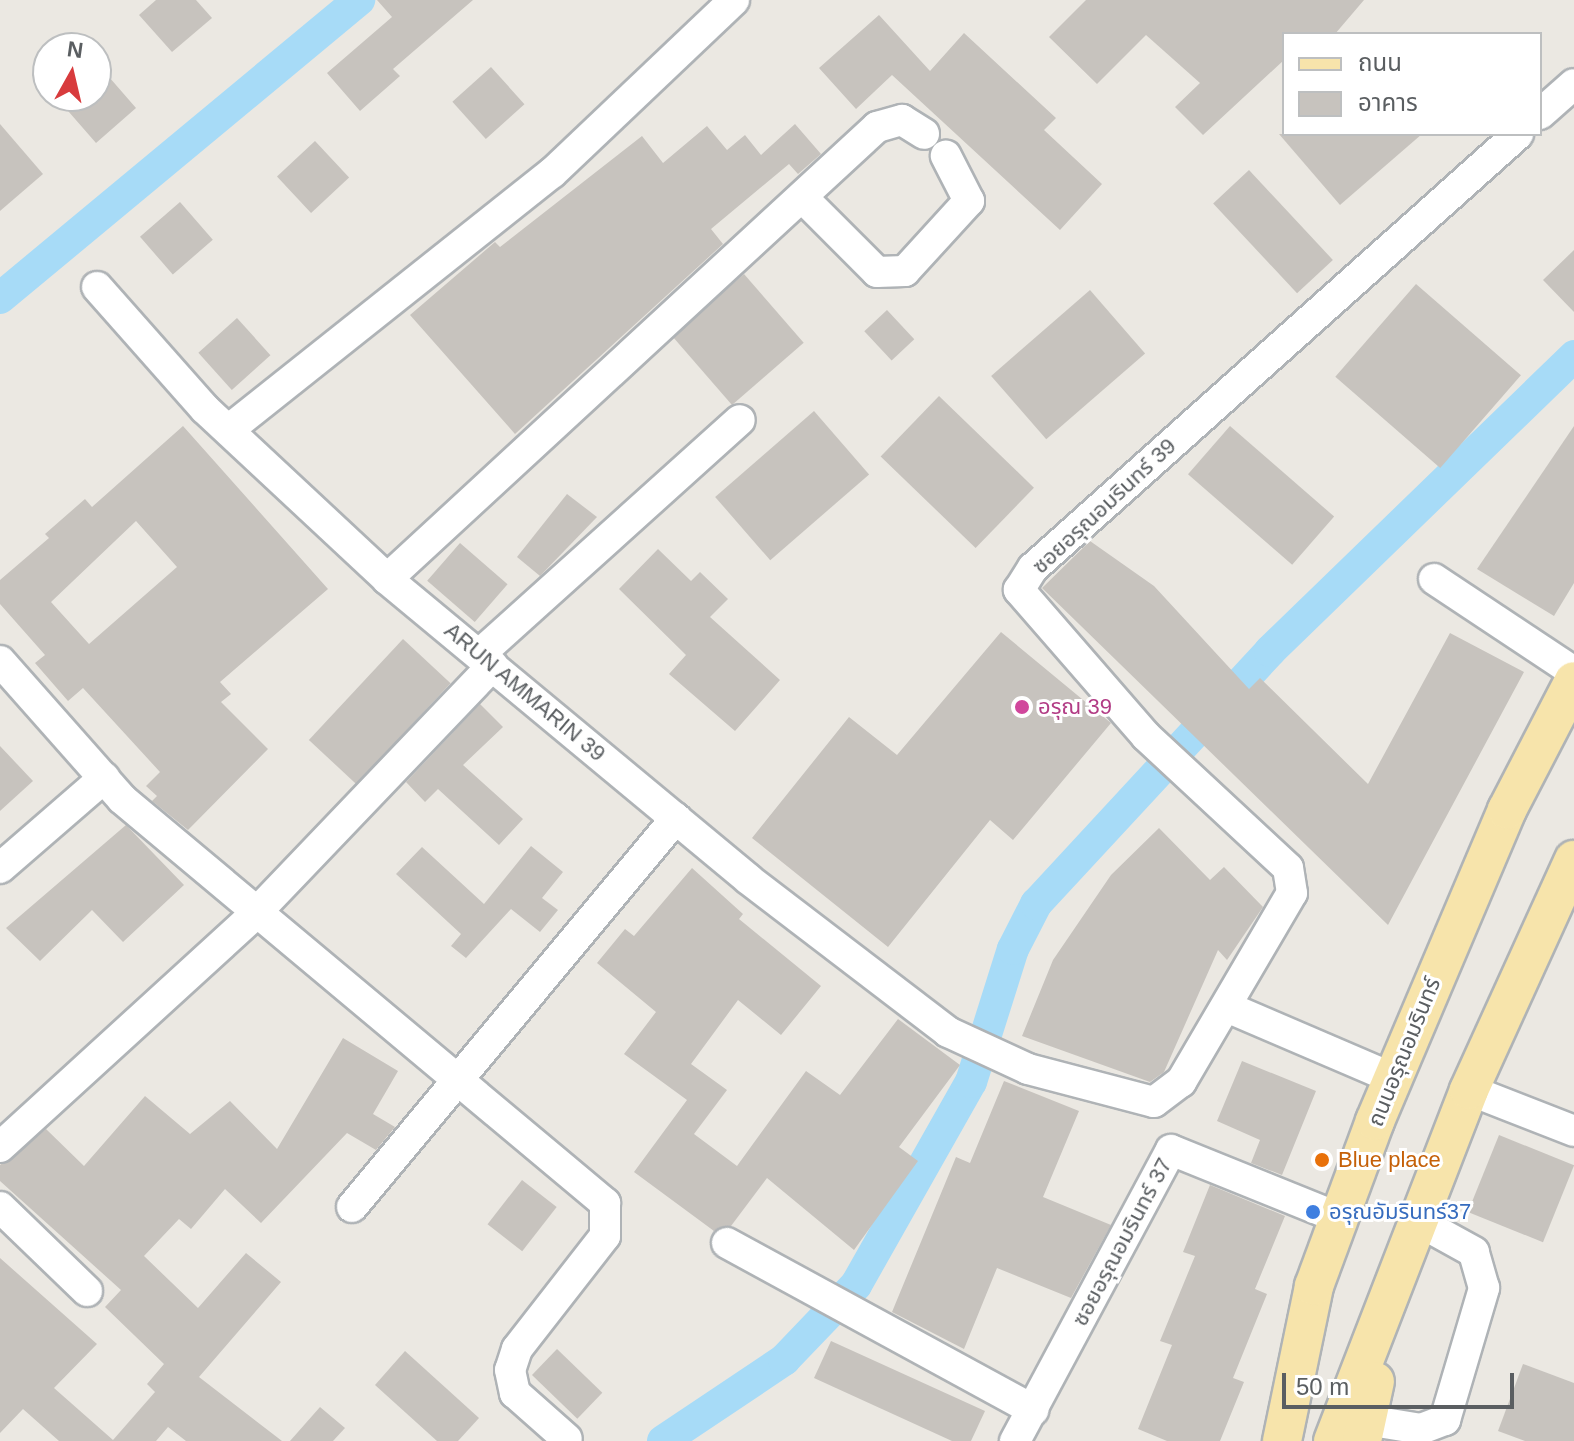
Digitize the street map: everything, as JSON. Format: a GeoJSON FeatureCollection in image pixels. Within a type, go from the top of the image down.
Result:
{"type":"FeatureCollection","features":[{"type":"Feature","properties":{"kind":"main road","name":"ถนนอรุณอมรินทร์"},"geometry":{"type":"LineString","coordinates":[[1282,1441],[1314,1286],[1339,1218],[1393,1078],[1507,810],[1574,681]]}},
{"type":"Feature","properties":{"kind":"main road"},"geometry":{"type":"LineString","coordinates":[[1333,1441],[1469,1090],[1574,860]]}},
{"type":"Feature","properties":{"kind":"main road"},"geometry":{"type":"LineString","coordinates":[[1364,1431],[1412,1231]]}},
{"type":"Feature","properties":{"kind":"main road"},"geometry":{"type":"LineString","coordinates":[[1255,1441],[1314,1286]]}},
{"type":"Feature","properties":{"kind":"street"},"geometry":{"type":"LineString","coordinates":[[231,428],[552,173],[734,0]]}},
{"type":"Feature","properties":{"kind":"street"},"geometry":{"type":"LineString","coordinates":[[1542,112],[1574,84]]}},
{"type":"Feature","properties":{"kind":"street"},"geometry":{"type":"LineString","coordinates":[[387,579],[889,120],[924,134]]}},
{"type":"Feature","properties":{"kind":"street","name":"ซอยอรุณอมรินทร์ 39"},"geometry":{"type":"LineString","coordinates":[[990,1055],[1154,1102],[1181,1082],[1292,893],[1288,868],[1146,736],[1033,615],[1019,590],[1033,568],[1516,136]]}},
{"type":"Feature","properties":{"kind":"street"},"geometry":{"type":"LineString","coordinates":[[804,199],[877,272],[905,271],[969,201],[946,156]]}},
{"type":"Feature","properties":{"kind":"street","name":"ARUN AMMARIN 39"},"geometry":{"type":"LineString","coordinates":[[97,287],[231,428],[387,579],[676,818],[948,1032],[990,1055]]}},
{"type":"Feature","properties":{"kind":"street"},"geometry":{"type":"LineString","coordinates":[[0,1147],[255,914],[487,659],[740,420]]}},
{"type":"Feature","properties":{"kind":"street"},"geometry":{"type":"LineString","coordinates":[[1434,579],[1574,672]]}},
{"type":"Feature","properties":{"kind":"street"},"geometry":{"type":"LineString","coordinates":[[0,661],[104,778],[255,914],[458,1077],[605,1203],[610,1218],[605,1236],[517,1349],[510,1370],[515,1393],[567,1439]]}},
{"type":"Feature","properties":{"kind":"street"},"geometry":{"type":"LineString","coordinates":[[0,868],[104,778]]}},
{"type":"Feature","properties":{"kind":"street"},"geometry":{"type":"LineString","coordinates":[[352,1207],[676,818]]}},
{"type":"Feature","properties":{"kind":"street"},"geometry":{"type":"LineString","coordinates":[[1227,1007],[1393,1078]]}},
{"type":"Feature","properties":{"kind":"street"},"geometry":{"type":"LineString","coordinates":[[1469,1090],[1574,1131]]}},
{"type":"Feature","properties":{"kind":"street","name":"ซอยอรุณอมรินทร์ 37"},"geometry":{"type":"LineString","coordinates":[[1033,1410],[1171,1150],[1339,1218]]}},
{"type":"Feature","properties":{"kind":"street"},"geometry":{"type":"LineString","coordinates":[[0,1207],[87,1291]]}},
{"type":"Feature","properties":{"kind":"street"},"geometry":{"type":"LineString","coordinates":[[1364,1431],[1421,1429],[1445,1420],[1484,1288],[1474,1252],[1412,1231]]}},
{"type":"Feature","properties":{"kind":"street"},"geometry":{"type":"LineString","coordinates":[[727,1243],[858,1319],[1033,1410],[1015,1441]]}},
{"type":"Feature","properties":{"kind":"building"},"geometry":{"type":"Polygon","coordinates":[[[156,0],[196,0],[212,18],[172,52],[139,15],[156,0]]]}},
{"type":"Feature","properties":{"kind":"building"},"geometry":{"type":"Polygon","coordinates":[[[377,0],[473,0],[393,69],[400,76],[360,111],[327,73],[392,17],[377,0]]]}},
{"type":"Feature","properties":{"kind":"building"},"geometry":{"type":"Polygon","coordinates":[[[1086,0],[1364,0],[1337,32],[1282,32],[1282,62],[1203,135],[1175,107],[1200,83],[1146,35],[1097,84],[1049,37],[1086,0]]]}},
{"type":"Feature","properties":{"kind":"building"},"geometry":{"type":"Polygon","coordinates":[[[879,15],[930,71],[964,33],[1056,118],[1044,130],[1102,184],[1060,230],[892,75],[856,109],[819,68],[879,15]]]}},
{"type":"Feature","properties":{"kind":"building"},"geometry":{"type":"Polygon","coordinates":[[[491,67],[524,104],[486,139],[452,102],[491,67]]]}},
{"type":"Feature","properties":{"kind":"building"},"geometry":{"type":"Polygon","coordinates":[[[112,80],[136,108],[96,143],[69,112],[112,112],[112,80]]]}},
{"type":"Feature","properties":{"kind":"building"},"geometry":{"type":"Polygon","coordinates":[[[0,124],[43,174],[0,211],[0,124]]]}},
{"type":"Feature","properties":{"kind":"building"},"geometry":{"type":"Polygon","coordinates":[[[795,124],[821,154],[798,174],[789,164],[711,229],[723,244],[515,434],[410,315],[495,242],[500,247],[642,136],[663,163],[707,126],[727,150],[745,135],[761,155],[795,124]]]}},
{"type":"Feature","properties":{"kind":"building"},"geometry":{"type":"Polygon","coordinates":[[[1279,134],[1420,136],[1340,205],[1279,134]]]}},
{"type":"Feature","properties":{"kind":"building"},"geometry":{"type":"Polygon","coordinates":[[[315,141],[349,178],[311,213],[277,176],[315,141]]]}},
{"type":"Feature","properties":{"kind":"building"},"geometry":{"type":"Polygon","coordinates":[[[1249,170],[1333,260],[1297,293],[1213,203],[1249,170]]]}},
{"type":"Feature","properties":{"kind":"building"},"geometry":{"type":"Polygon","coordinates":[[[180,202],[213,240],[173,275],[140,237],[180,202]]]}},
{"type":"Feature","properties":{"kind":"building"},"geometry":{"type":"Polygon","coordinates":[[[1574,250],[1574,312],[1543,280],[1574,250]]]}},
{"type":"Feature","properties":{"kind":"building"},"geometry":{"type":"Polygon","coordinates":[[[744,274],[804,343],[732,405],[672,336],[744,274]]]}},
{"type":"Feature","properties":{"kind":"building"},"geometry":{"type":"Polygon","coordinates":[[[1416,284],[1521,375],[1440,468],[1335,377],[1416,284]]]}},
{"type":"Feature","properties":{"kind":"building"},"geometry":{"type":"Polygon","coordinates":[[[1090,290],[1145,353],[1046,439],[991,376],[1090,290]]]}},
{"type":"Feature","properties":{"kind":"building"},"geometry":{"type":"Polygon","coordinates":[[[887,310],[914,339],[892,360],[864,331],[887,310]]]}},
{"type":"Feature","properties":{"kind":"building"},"geometry":{"type":"Polygon","coordinates":[[[237,318],[270,355],[232,390],[198,353],[237,318]]]}},
{"type":"Feature","properties":{"kind":"building"},"geometry":{"type":"Polygon","coordinates":[[[939,396],[1034,488],[976,548],[881,456],[939,396]]]}},
{"type":"Feature","properties":{"kind":"building"},"geometry":{"type":"Polygon","coordinates":[[[814,411],[869,474],[770,560],[715,497],[814,411]]]}},
{"type":"Feature","properties":{"kind":"building"},"geometry":{"type":"Polygon","coordinates":[[[183,426],[328,589],[220,682],[231,694],[221,702],[268,749],[188,830],[152,801],[157,796],[146,786],[160,772],[83,688],[68,701],[35,663],[45,655],[0,604],[0,580],[49,538],[45,534],[85,499],[92,507],[183,426]],[[136,521],[51,602],[89,644],[177,567],[136,521]]]}},
{"type":"Feature","properties":{"kind":"building"},"geometry":{"type":"Polygon","coordinates":[[[1230,426],[1334,517],[1292,565],[1188,474],[1230,426]]]}},
{"type":"Feature","properties":{"kind":"building"},"geometry":{"type":"Polygon","coordinates":[[[1574,426],[1574,583],[1554,616],[1477,569],[1574,426]]]}},
{"type":"Feature","properties":{"kind":"building"},"geometry":{"type":"Polygon","coordinates":[[[567,494],[597,517],[540,576],[517,557],[567,494]]]}},
{"type":"Feature","properties":{"kind":"building"},"geometry":{"type":"Polygon","coordinates":[[[1090,541],[1154,586],[1249,689],[1260,678],[1368,784],[1450,633],[1524,672],[1388,925],[1042,588],[1090,541]]]}},
{"type":"Feature","properties":{"kind":"building"},"geometry":{"type":"Polygon","coordinates":[[[460,543],[508,584],[475,622],[427,581],[460,543]]]}},
{"type":"Feature","properties":{"kind":"building"},"geometry":{"type":"Polygon","coordinates":[[[658,549],[691,581],[700,572],[728,599],[710,617],[780,680],[735,731],[669,674],[686,655],[619,589],[658,549]]]}},
{"type":"Feature","properties":{"kind":"building"},"geometry":{"type":"Polygon","coordinates":[[[1001,632],[1111,723],[1013,840],[990,820],[888,947],[752,838],[849,717],[897,755],[1001,632]]]}},
{"type":"Feature","properties":{"kind":"building"},"geometry":{"type":"Polygon","coordinates":[[[403,639],[451,683],[356,784],[309,740],[403,639]]]}},
{"type":"Feature","properties":{"kind":"building"},"geometry":{"type":"Polygon","coordinates":[[[480,704],[503,727],[463,765],[523,819],[499,845],[438,789],[425,802],[406,782],[480,704]]]}},
{"type":"Feature","properties":{"kind":"building"},"geometry":{"type":"Polygon","coordinates":[[[0,746],[33,781],[0,811],[0,746]]]}},
{"type":"Feature","properties":{"kind":"building"},"geometry":{"type":"Polygon","coordinates":[[[126,825],[184,885],[123,942],[92,910],[40,961],[6,928],[126,825]]]}},
{"type":"Feature","properties":{"kind":"building"},"geometry":{"type":"Polygon","coordinates":[[[1159,828],[1210,880],[1224,867],[1263,907],[1227,960],[1218,950],[1164,1072],[1150,1082],[1022,1036],[1053,960],[1111,875],[1159,828]]]}},
{"type":"Feature","properties":{"kind":"building"},"geometry":{"type":"Polygon","coordinates":[[[531,846],[563,872],[542,898],[558,910],[540,932],[511,909],[466,958],[451,946],[461,934],[396,874],[422,847],[484,904],[531,846]]]}},
{"type":"Feature","properties":{"kind":"building"},"geometry":{"type":"Polygon","coordinates":[[[692,868],[743,914],[739,919],[821,986],[781,1035],[738,1000],[691,1064],[727,1090],[694,1134],[737,1166],[806,1071],[840,1095],[898,1019],[960,1065],[899,1147],[918,1161],[854,1250],[767,1178],[731,1226],[714,1231],[634,1172],[687,1100],[624,1054],[656,1012],[597,963],[625,929],[634,936],[692,868]]]}},
{"type":"Feature","properties":{"kind":"building"},"geometry":{"type":"Polygon","coordinates":[[[343,1038],[398,1071],[373,1114],[395,1127],[376,1150],[347,1133],[261,1223],[225,1189],[191,1229],[179,1219],[144,1256],[198,1308],[246,1253],[281,1282],[199,1377],[282,1441],[186,1441],[168,1427],[156,1441],[59,1441],[23,1409],[0,1433],[0,1258],[97,1344],[54,1388],[113,1440],[155,1392],[147,1384],[164,1364],[105,1307],[121,1290],[0,1181],[0,1165],[46,1129],[84,1166],[145,1096],[190,1134],[230,1101],[277,1149],[343,1038]]]}},
{"type":"Feature","properties":{"kind":"building"},"geometry":{"type":"Polygon","coordinates":[[[1242,1061],[1316,1091],[1282,1175],[1251,1163],[1260,1140],[1217,1121],[1242,1061]]]}},
{"type":"Feature","properties":{"kind":"building"},"geometry":{"type":"Polygon","coordinates":[[[1004,1081],[1079,1111],[1043,1197],[1111,1225],[1071,1298],[997,1268],[964,1349],[892,1312],[956,1157],[970,1163],[1004,1081]]]}},
{"type":"Feature","properties":{"kind":"building"},"geometry":{"type":"Polygon","coordinates":[[[1499,1135],[1574,1165],[1543,1242],[1468,1212],[1499,1135]]]}},
{"type":"Feature","properties":{"kind":"building"},"geometry":{"type":"Polygon","coordinates":[[[522,1180],[557,1207],[522,1251],[488,1224],[522,1180]]]}},
{"type":"Feature","properties":{"kind":"building"},"geometry":{"type":"Polygon","coordinates":[[[1210,1185],[1285,1216],[1255,1289],[1267,1294],[1233,1378],[1244,1382],[1220,1441],[1167,1441],[1138,1429],[1172,1345],[1160,1341],[1195,1256],[1183,1252],[1210,1185]]]}},
{"type":"Feature","properties":{"kind":"building"},"geometry":{"type":"Polygon","coordinates":[[[831,1341],[985,1411],[971,1441],[952,1441],[814,1378],[831,1341]]]}},
{"type":"Feature","properties":{"kind":"building"},"geometry":{"type":"Polygon","coordinates":[[[557,1349],[602,1393],[577,1419],[532,1375],[557,1349]]]}},
{"type":"Feature","properties":{"kind":"building"},"geometry":{"type":"Polygon","coordinates":[[[405,1351],[479,1418],[458,1441],[437,1441],[375,1385],[405,1351]]]}},
{"type":"Feature","properties":{"kind":"building"},"geometry":{"type":"Polygon","coordinates":[[[1523,1364],[1574,1383],[1574,1441],[1525,1441],[1498,1431],[1523,1364]]]}},
{"type":"Feature","properties":{"kind":"building"},"geometry":{"type":"Polygon","coordinates":[[[320,1407],[345,1428],[333,1441],[290,1441],[320,1407]]]}},
{"type":"Feature","properties":{"kind":"waterway"},"geometry":{"type":"LineString","coordinates":[[0,298],[359,0]]}},
{"type":"Feature","properties":{"kind":"waterway"},"geometry":{"type":"LineString","coordinates":[[663,1441],[784,1360],[856,1285],[971,1082],[1013,949],[1036,904],[1270,651],[1574,356]]}},
{"type":"Feature","properties":{"kind":"place","name":"อรุณ 39"},"geometry":{"type":"Point","coordinates":[1022,707]}},
{"type":"Feature","properties":{"kind":"place","name":"Blue place"},"geometry":{"type":"Point","coordinates":[1322,1160]}},
{"type":"Feature","properties":{"kind":"place","name":"อรุณอัมรินทร์37"},"geometry":{"type":"Point","coordinates":[1313,1212]}}]}
